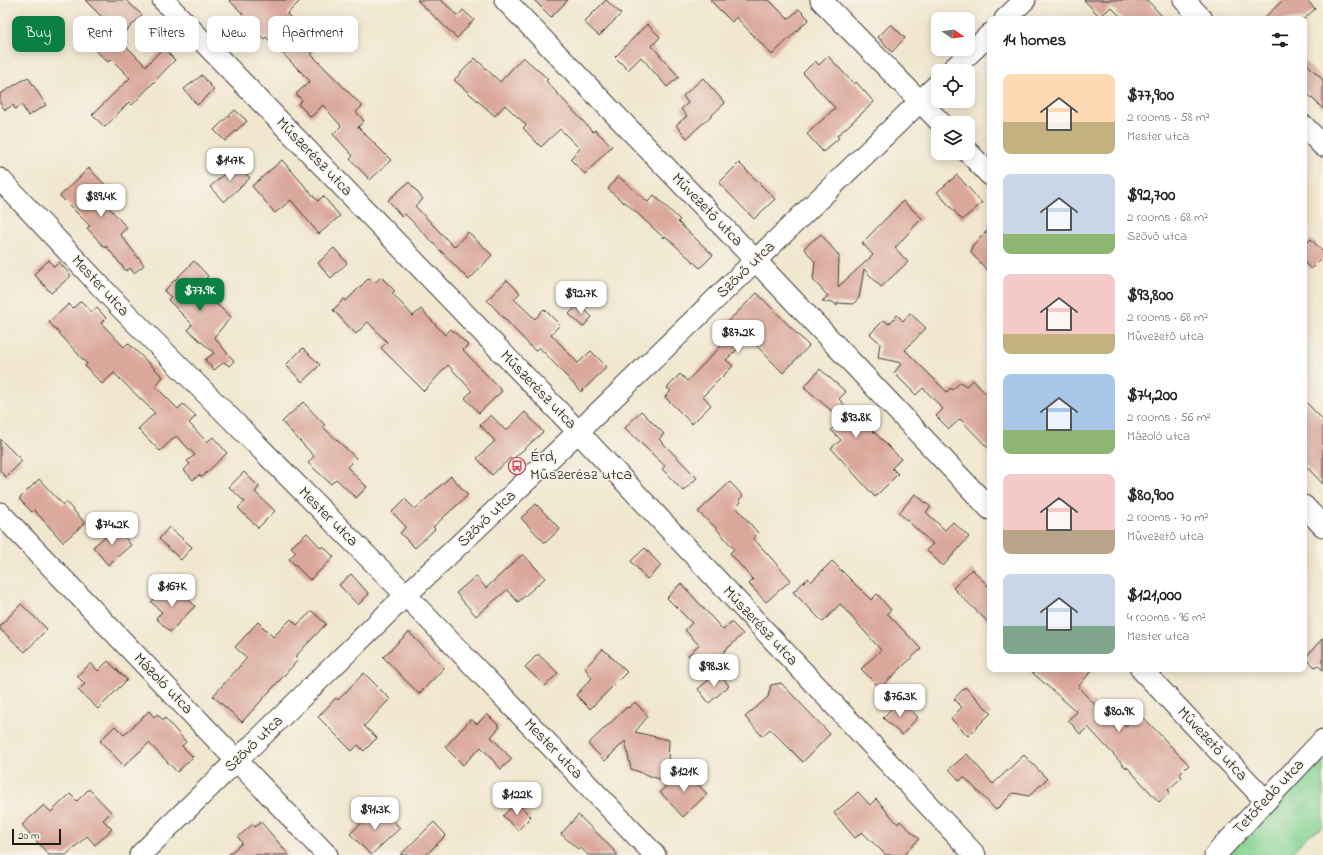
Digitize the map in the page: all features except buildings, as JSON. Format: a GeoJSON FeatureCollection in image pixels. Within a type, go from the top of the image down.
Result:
{"type":"FeatureCollection","features":[{"type":"Feature","properties":{"kind":"street","name":"Műszerész utca"},"geometry":{"type":"LineString","coordinates":[[163,0],[578,432],[975,855]]}},
{"type":"Feature","properties":{"kind":"street","name":"Művezető utca"},"geometry":{"type":"LineString","coordinates":[[504,0],[756,261],[987,506]]}},
{"type":"Feature","properties":{"kind":"street"},"geometry":{"type":"LineString","coordinates":[[821,0],[934,116]]}},
{"type":"Feature","properties":{"kind":"street"},"geometry":{"type":"LineString","coordinates":[[1008,16],[1025,0]]}},
{"type":"Feature","properties":{"kind":"street"},"geometry":{"type":"LineString","coordinates":[[1184,0],[1199,16]]}},
{"type":"Feature","properties":{"kind":"street"},"geometry":{"type":"LineString","coordinates":[[958,64],[987,37]]}},
{"type":"Feature","properties":{"kind":"street","name":"Szövő utca"},"geometry":{"type":"LineString","coordinates":[[140,855],[405,596],[756,261],[931,91]]}},
{"type":"Feature","properties":{"kind":"street"},"geometry":{"type":"LineString","coordinates":[[1307,129],[1323,146]]}},
{"type":"Feature","properties":{"kind":"street"},"geometry":{"type":"LineString","coordinates":[[975,159],[987,172]]}},
{"type":"Feature","properties":{"kind":"street","name":"Mester utca"},"geometry":{"type":"LineString","coordinates":[[0,179],[120,307],[405,596],[654,855]]}},
{"type":"Feature","properties":{"kind":"street"},"geometry":{"type":"LineString","coordinates":[[1307,509],[1323,526]]}},
{"type":"Feature","properties":{"kind":"street","name":"Mázoló utca"},"geometry":{"type":"LineString","coordinates":[[0,513],[327,855]]}},
{"type":"Feature","properties":{"kind":"street","name":"Művezető utca"},"geometry":{"type":"LineString","coordinates":[[1144,672],[1266,801]]}},
{"type":"Feature","properties":{"kind":"street","name":"Tetőfedő utca"},"geometry":{"type":"LineString","coordinates":[[1215,855],[1323,740]]}},
{"type":"Feature","properties":{"kind":"green space"},"geometry":{"type":"Polygon","coordinates":[[[1323,740],[1323,827],[1309,835],[1289,855],[1215,855],[1323,740]]]}},
{"type":"Feature","properties":{"kind":"place","name":"Érd, Műszerész utca"},"geometry":{"type":"Point","coordinates":[517,466]}}]}
